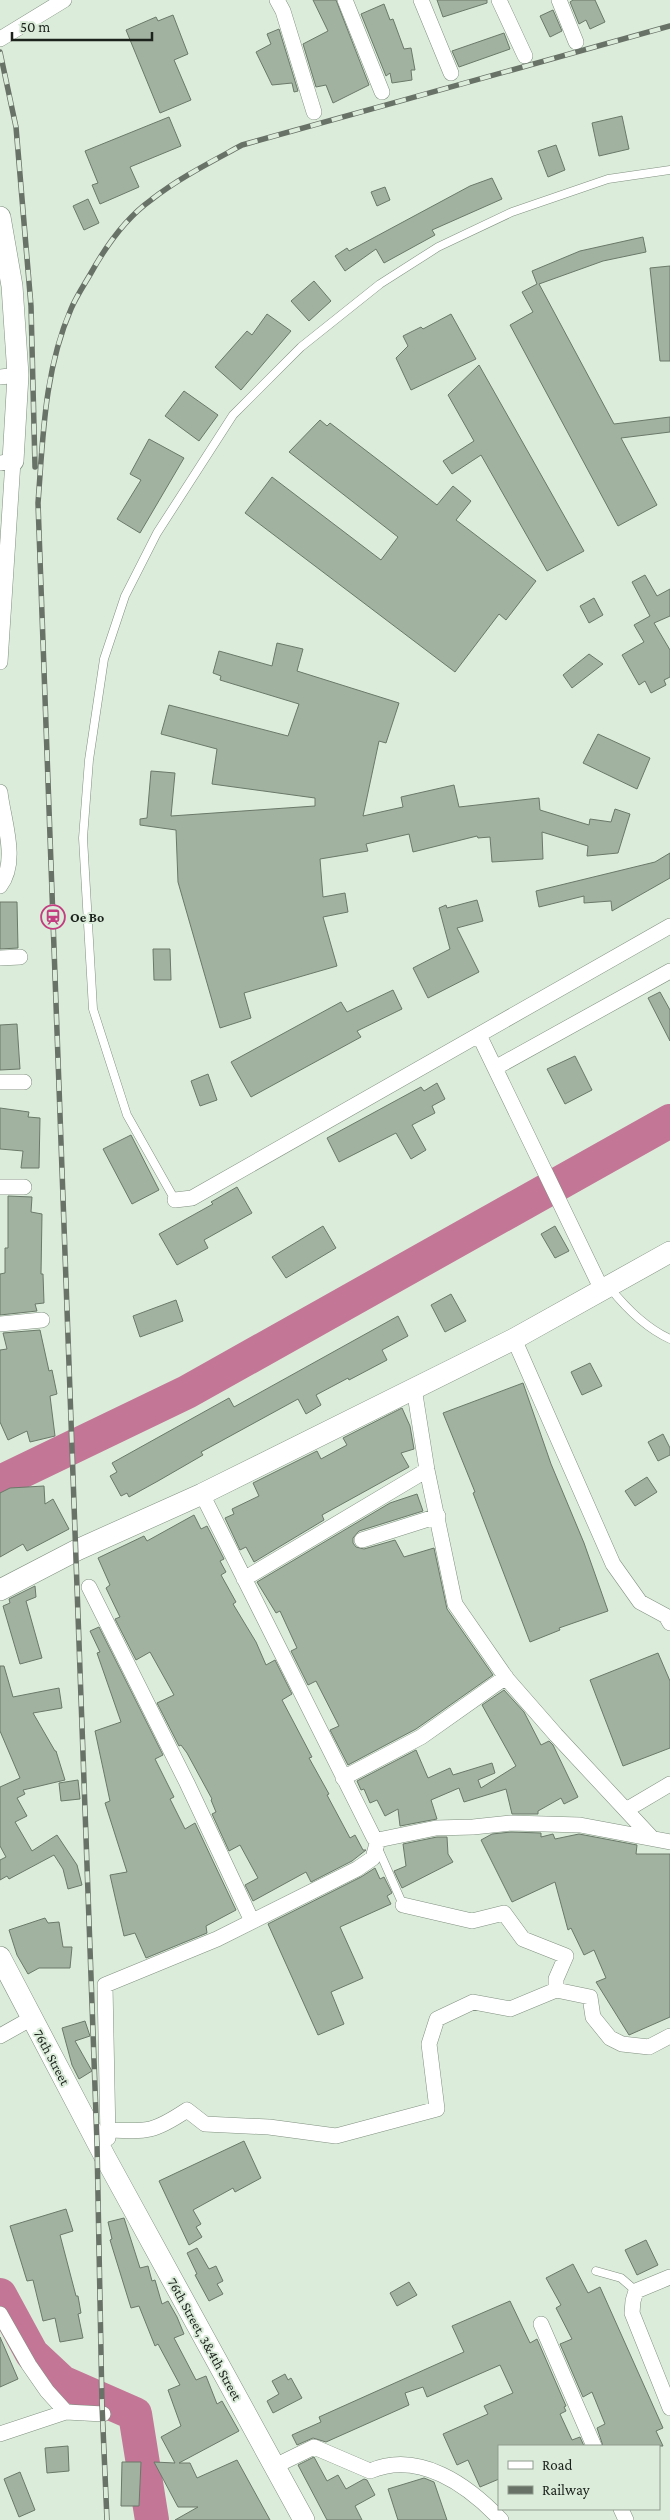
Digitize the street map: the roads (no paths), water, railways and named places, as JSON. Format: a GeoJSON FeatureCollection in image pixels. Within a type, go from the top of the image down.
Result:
{"type":"FeatureCollection","features":[{"type":"Feature","properties":{"kind":"street"},"geometry":{"type":"LineString","coordinates":[[0,39],[64,0]]}},
{"type":"Feature","properties":{"kind":"street"},"geometry":{"type":"LineString","coordinates":[[277,0],[283,11],[314,112]]}},
{"type":"Feature","properties":{"kind":"street"},"geometry":{"type":"LineString","coordinates":[[346,0],[382,92]]}},
{"type":"Feature","properties":{"kind":"street"},"geometry":{"type":"LineString","coordinates":[[421,0],[451,73]]}},
{"type":"Feature","properties":{"kind":"street"},"geometry":{"type":"LineString","coordinates":[[499,0],[525,56]]}},
{"type":"Feature","properties":{"kind":"street"},"geometry":{"type":"LineString","coordinates":[[559,0],[576,42]]}},
{"type":"Feature","properties":{"kind":"street"},"geometry":{"type":"LineString","coordinates":[[0,217],[12,286],[7,317],[9,376],[0,660]]}},
{"type":"Feature","properties":{"kind":"street"},"geometry":{"type":"LineString","coordinates":[[0,792],[1,810],[9,852],[7,877],[0,886]]}},
{"type":"Feature","properties":{"kind":"street"},"geometry":{"type":"LineString","coordinates":[[174,1200],[192,1198],[670,926]]}},
{"type":"Feature","properties":{"kind":"street"},"geometry":{"type":"LineString","coordinates":[[0,958],[20,956]]}},
{"type":"Feature","properties":{"kind":"street"},"geometry":{"type":"LineString","coordinates":[[495,1068],[670,971]]}},
{"type":"Feature","properties":{"kind":"street"},"geometry":{"type":"LineString","coordinates":[[479,1035],[573,1232],[605,1288]]}},
{"type":"Feature","properties":{"kind":"street"},"geometry":{"type":"LineString","coordinates":[[0,1082],[24,1082]]}},
{"type":"Feature","properties":{"kind":"street"},"geometry":{"type":"LineString","coordinates":[[0,1187],[24,1187]]}},
{"type":"Feature","properties":{"kind":"street"},"geometry":{"type":"LineString","coordinates":[[0,1590],[77,1550],[202,1494],[514,1338],[670,1252]]}},
{"type":"Feature","properties":{"kind":"street"},"geometry":{"type":"LineString","coordinates":[[0,1324],[42,1320]]}},
{"type":"Feature","properties":{"kind":"street"},"geometry":{"type":"LineString","coordinates":[[514,1338],[613,1564],[640,1602],[666,1616],[670,1623]]}},
{"type":"Feature","properties":{"kind":"street"},"geometry":{"type":"LineString","coordinates":[[414,1388],[426,1470],[438,1516],[456,1604],[506,1677],[556,1735],[651,1837]]}},
{"type":"Feature","properties":{"kind":"street"},"geometry":{"type":"LineString","coordinates":[[244,1579],[426,1470]]}},
{"type":"Feature","properties":{"kind":"street"},"geometry":{"type":"LineString","coordinates":[[105,2158],[109,2130],[105,1986],[217,1938],[363,1865],[373,1858],[377,1842],[342,1778],[202,1494]]}},
{"type":"Feature","properties":{"kind":"street"},"geometry":{"type":"LineString","coordinates":[[362,1540],[438,1516]]}},
{"type":"Feature","properties":{"kind":"street"},"geometry":{"type":"LineString","coordinates":[[89,1588],[187,1783],[252,1921]]}},
{"type":"Feature","properties":{"kind":"street"},"geometry":{"type":"LineString","coordinates":[[342,1778],[421,1737],[506,1677]]}},
{"type":"Feature","properties":{"kind":"street"},"geometry":{"type":"LineString","coordinates":[[626,1810],[670,1784]]}},
{"type":"Feature","properties":{"kind":"street"},"geometry":{"type":"LineString","coordinates":[[377,1842],[436,1828],[511,1823],[580,1824],[670,1842]]}},
{"type":"Feature","properties":{"kind":"street"},"geometry":{"type":"LineString","coordinates":[[403,1905],[472,1921],[504,1913],[523,1939],[566,1956],[556,1979],[556,1990]]}},
{"type":"Feature","properties":{"kind":"street","name":"76th Street"},"geometry":{"type":"LineString","coordinates":[[0,1957],[105,2158]]}},
{"type":"Feature","properties":{"kind":"street"},"geometry":{"type":"LineString","coordinates":[[109,2130],[142,2131],[163,2126],[187,2110],[206,2124],[269,2127],[336,2136],[437,2109],[428,2044],[437,2019],[473,2002],[510,2009],[556,1990],[590,1997],[593,2017],[610,2038],[622,2044],[648,2047],[670,2036]]}},
{"type":"Feature","properties":{"kind":"street"},"geometry":{"type":"LineString","coordinates":[[0,2036],[32,2018]]}},
{"type":"Feature","properties":{"kind":"street","name":"76th Street, 3&4th Street"},"geometry":{"type":"LineString","coordinates":[[105,2158],[304,2520]]}},
{"type":"Feature","properties":{"kind":"street"},"geometry":{"type":"LineString","coordinates":[[670,2277],[636,2292],[632,2314],[670,2408]]}},
{"type":"Feature","properties":{"kind":"street"},"geometry":{"type":"LineString","coordinates":[[0,2314],[29,2364],[47,2390],[66,2412]]}},
{"type":"Feature","properties":{"kind":"street"},"geometry":{"type":"LineString","coordinates":[[541,2324],[594,2445]]}},
{"type":"Feature","properties":{"kind":"street"},"geometry":{"type":"LineString","coordinates":[[0,2434],[66,2412],[103,2414]]}},
{"type":"Feature","properties":{"kind":"street"},"geometry":{"type":"LineString","coordinates":[[275,2466],[314,2447],[370,2470],[386,2464],[425,2467],[438,2472],[484,2502],[501,2520]]}},
{"type":"Feature","properties":{"kind":"lane"},"geometry":{"type":"LineString","coordinates":[[174,1200],[127,1115],[93,1009],[83,838],[90,760],[104,658],[125,596],[157,533],[233,415],[301,347],[380,284],[438,247],[512,212],[608,179],[670,170]]}},
{"type":"Feature","properties":{"kind":"lane"},"geometry":{"type":"LineString","coordinates":[[605,1288],[640,1319],[670,1339]]}},
{"type":"Feature","properties":{"kind":"lane"},"geometry":{"type":"LineString","coordinates":[[377,1842],[403,1905]]}},
{"type":"Feature","properties":{"kind":"lane"},"geometry":{"type":"LineString","coordinates":[[596,2271],[621,2278],[636,2292]]}},
{"type":"Feature","properties":{"kind":"waterway"},"geometry":{"type":"LineString","coordinates":[[0,1482],[187,1392],[670,1121]]}},
{"type":"Feature","properties":{"kind":"waterway"},"geometry":{"type":"LineString","coordinates":[[0,2295],[32,2354],[62,2382],[135,2414],[152,2520]]}},
{"type":"Feature","properties":{"kind":"railway"},"geometry":{"type":"LineString","coordinates":[[107,2520],[102,2405],[97,2143],[38,503],[46,405],[55,356],[75,300],[117,233],[133,215],[162,192],[242,145],[670,26]]}},
{"type":"Feature","properties":{"kind":"railway"},"geometry":{"type":"LineString","coordinates":[[0,52],[16,127],[31,306],[35,467]]}},
{"type":"Feature","properties":{"kind":"place","name":"Oe Bo"},"geometry":{"type":"Point","coordinates":[53,917]}}]}
